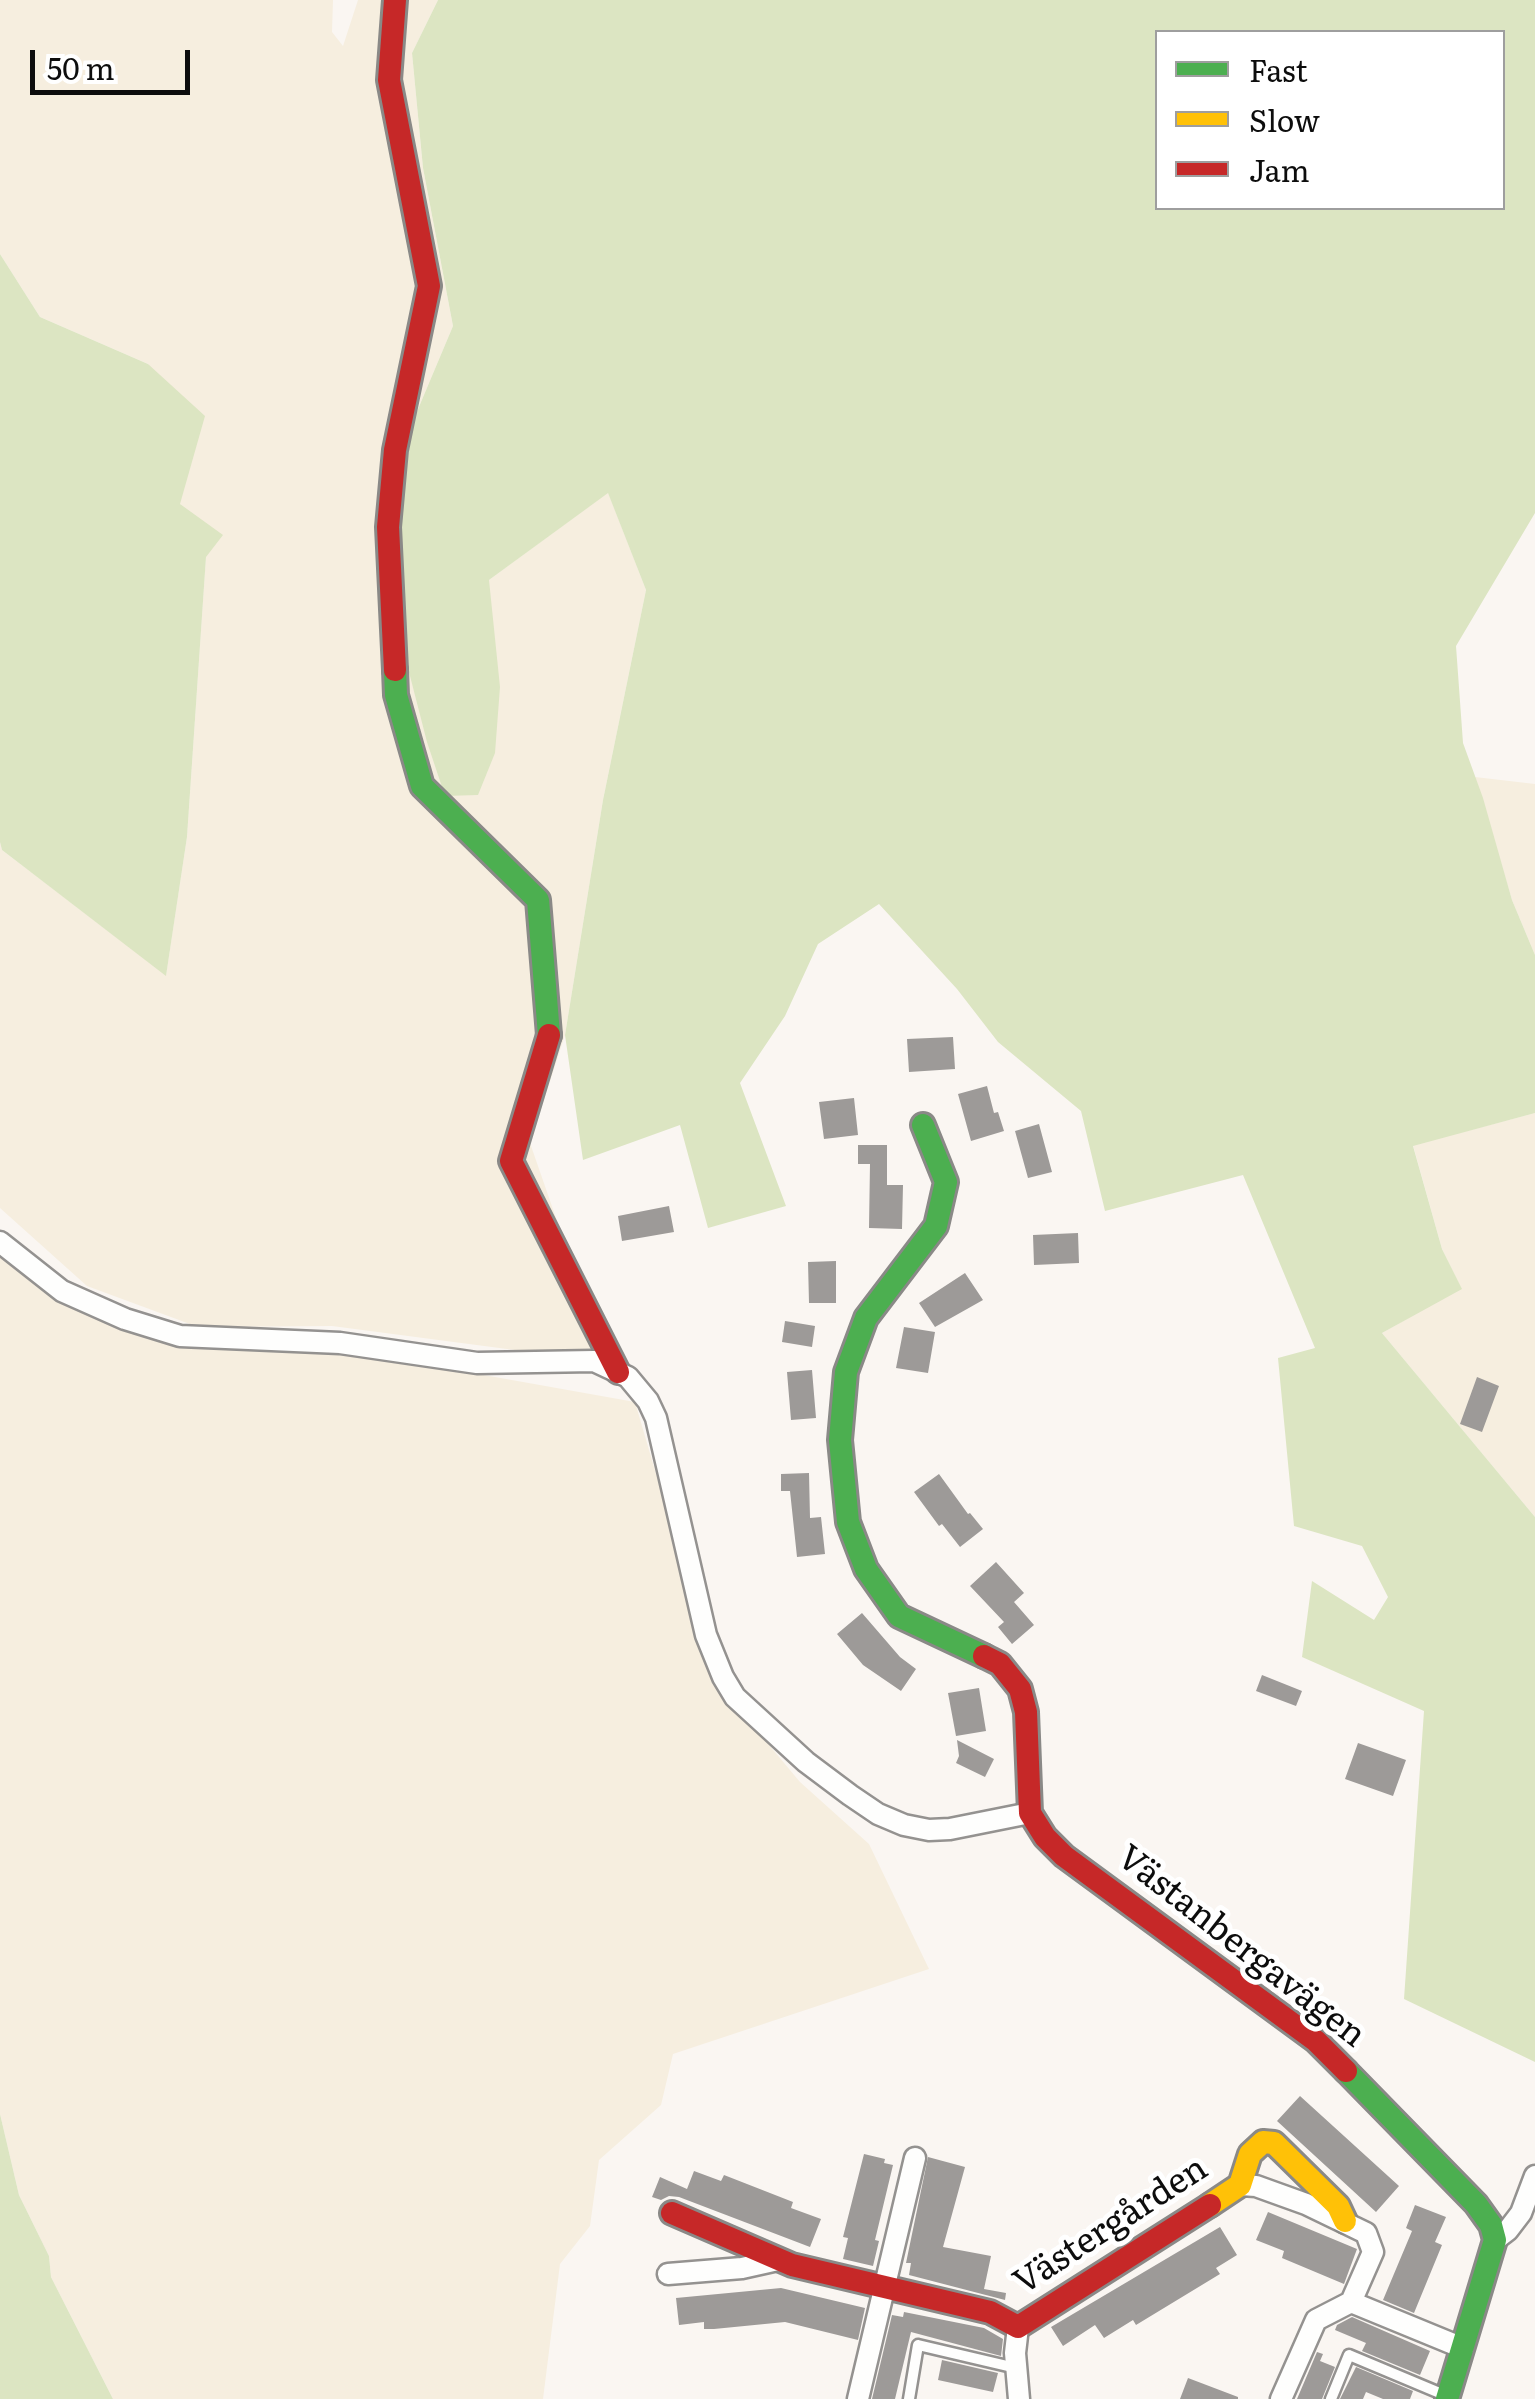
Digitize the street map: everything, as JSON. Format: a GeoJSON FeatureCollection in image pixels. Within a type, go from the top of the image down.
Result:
{"type":"FeatureCollection","features":[{"type":"Feature","properties":{"kind":"street"},"geometry":{"type":"LineString","coordinates":[[395,0],[389,80],[429,286],[395,450],[390,508],[396,695],[422,786],[538,900],[551,1030],[512,1161],[618,1372]]}},
{"type":"Feature","properties":{"kind":"street"},"geometry":{"type":"LineString","coordinates":[[0,1242],[62,1291],[125,1319],[180,1336],[340,1342],[477,1363],[594,1362],[618,1372],[639,1387],[656,1418],[706,1635],[735,1697],[806,1762],[891,1820],[928,1830],[973,1826],[1030,1813],[1026,1712],[1020,1689],[1000,1664],[899,1616],[883,1597],[866,1569],[848,1522],[840,1440],[846,1372],[866,1318],[936,1226],[946,1182],[923,1125]]}},
{"type":"Feature","properties":{"kind":"street","name":"Västanbergavägen"},"geometry":{"type":"LineString","coordinates":[[1030,1813],[1045,1837],[1064,1856],[1316,2040],[1476,2204],[1491,2225],[1494,2240]]}},
{"type":"Feature","properties":{"kind":"street","name":"Västergården"},"geometry":{"type":"LineString","coordinates":[[1240,2185],[1250,2154],[1263,2142],[1274,2143],[1338,2206],[1345,2221]]}},
{"type":"Feature","properties":{"kind":"street"},"geometry":{"type":"LineString","coordinates":[[858,2399],[915,2158]]}},
{"type":"Feature","properties":{"kind":"street"},"geometry":{"type":"LineString","coordinates":[[1448,2398],[1494,2240],[1521,2213],[1535,2176]]}},
{"type":"Feature","properties":{"kind":"street","name":"Västergården"},"geometry":{"type":"LineString","coordinates":[[1018,2326],[1240,2185],[1256,2186],[1366,2233],[1373,2252],[1351,2302]]}},
{"type":"Feature","properties":{"kind":"street","name":"Västergården"},"geometry":{"type":"LineString","coordinates":[[672,2213],[810,2271],[990,2312],[1018,2326]]}},
{"type":"Feature","properties":{"kind":"street"},"geometry":{"type":"LineString","coordinates":[[668,2274],[742,2268],[778,2260]]}},
{"type":"Feature","properties":{"kind":"street"},"geometry":{"type":"LineString","coordinates":[[1280,2399],[1316,2320],[1351,2302],[1462,2348]]}},
{"type":"Feature","properties":{"kind":"street","name":"Västergården"},"geometry":{"type":"LineString","coordinates":[[1018,2326],[1018,2399]]}},
{"type":"Feature","properties":{"kind":"lane"},"geometry":{"type":"LineString","coordinates":[[909,2399],[918,2345],[1017,2368]]}},
{"type":"Feature","properties":{"kind":"lane"},"geometry":{"type":"LineString","coordinates":[[1331,2399],[1348,2355],[1448,2398]]}},
{"type":"Feature","properties":{"kind":"shaded area"},"geometry":{"type":"Polygon","coordinates":[[[0,0],[333,0],[332,32],[343,46],[358,0],[438,0],[412,53],[423,168],[453,326],[413,421],[489,580],[608,492],[646,590],[603,800],[565,1035],[530,1143],[606,1362],[332,1326],[198,1327],[87,1286],[0,1208],[0,842],[2,850],[166,975],[187,837],[206,556],[180,504],[148,364],[40,317],[0,254],[0,0]]]}},
{"type":"Feature","properties":{"kind":"shaded area"},"geometry":{"type":"Polygon","coordinates":[[[1475,777],[1535,784],[1535,955],[1512,900],[1475,777]]]}},
{"type":"Feature","properties":{"kind":"shaded area"},"geometry":{"type":"Polygon","coordinates":[[[1535,1113],[1535,1517],[1382,1333],[1461,1288],[1442,1249],[1413,1145],[1535,1113]]]}},
{"type":"Feature","properties":{"kind":"shaded area"},"geometry":{"type":"Polygon","coordinates":[[[0,1239],[86,1306],[163,1335],[327,1347],[635,1402],[717,1683],[800,1782],[869,1844],[929,1969],[673,2054],[661,2105],[599,2160],[590,2226],[560,2264],[543,2399],[113,2399],[51,2277],[49,2256],[19,2195],[0,2114],[0,1239]]]}},
{"type":"Feature","properties":{"kind":"green space"},"geometry":{"type":"Polygon","coordinates":[[[438,0],[1535,0],[1535,513],[1456,646],[1463,743],[1512,900],[1535,955],[1535,1113],[1413,1146],[1442,1249],[1462,1289],[1382,1333],[1535,1517],[1535,2062],[1404,1999],[1424,1711],[1302,1657],[1312,1581],[1374,1620],[1388,1597],[1362,1546],[1294,1526],[1278,1358],[1315,1348],[1243,1175],[1105,1211],[1081,1111],[998,1042],[957,989],[879,904],[818,944],[785,1016],[740,1083],[786,1206],[708,1228],[680,1125],[583,1160],[565,1035],[603,800],[646,590],[608,493],[489,580],[500,687],[495,753],[478,795],[445,796],[401,641],[395,551],[413,421],[453,326],[423,168],[412,53],[438,0]]]}},
{"type":"Feature","properties":{"kind":"green space"},"geometry":{"type":"Polygon","coordinates":[[[0,254],[40,317],[148,364],[205,416],[180,504],[223,535],[206,557],[187,837],[166,976],[2,850],[0,842],[0,254]]]}},
{"type":"Feature","properties":{"kind":"green space"},"geometry":{"type":"Polygon","coordinates":[[[0,2114],[19,2195],[49,2256],[51,2277],[113,2399],[0,2399],[0,2114]]]}},
{"type":"Feature","properties":{"kind":"building"},"geometry":{"type":"Polygon","coordinates":[[[953,1037],[955,1069],[909,1072],[907,1039],[953,1037]]]}},
{"type":"Feature","properties":{"kind":"building"},"geometry":{"type":"Polygon","coordinates":[[[987,1086],[1004,1131],[971,1141],[958,1094],[987,1086]]]}},
{"type":"Feature","properties":{"kind":"building"},"geometry":{"type":"Polygon","coordinates":[[[854,1098],[858,1135],[824,1139],[819,1102],[854,1098]]]}},
{"type":"Feature","properties":{"kind":"building"},"geometry":{"type":"Polygon","coordinates":[[[1039,1124],[1052,1172],[1028,1178],[1015,1131],[1039,1124]]]}},
{"type":"Feature","properties":{"kind":"building"},"geometry":{"type":"Polygon","coordinates":[[[858,1145],[887,1145],[887,1185],[903,1185],[902,1229],[869,1228],[870,1164],[858,1164],[858,1145]]]}},
{"type":"Feature","properties":{"kind":"building"},"geometry":{"type":"Polygon","coordinates":[[[669,1206],[674,1232],[622,1241],[618,1216],[669,1206]]]}},
{"type":"Feature","properties":{"kind":"building"},"geometry":{"type":"Polygon","coordinates":[[[1078,1233],[1079,1263],[1034,1265],[1033,1235],[1078,1233]]]}},
{"type":"Feature","properties":{"kind":"building"},"geometry":{"type":"Polygon","coordinates":[[[836,1261],[836,1303],[809,1303],[808,1262],[836,1261]]]}},
{"type":"Feature","properties":{"kind":"building"},"geometry":{"type":"Polygon","coordinates":[[[965,1273],[983,1300],[935,1327],[919,1303],[965,1273]]]}},
{"type":"Feature","properties":{"kind":"building"},"geometry":{"type":"Polygon","coordinates":[[[785,1321],[815,1326],[812,1347],[782,1342],[785,1321]]]}},
{"type":"Feature","properties":{"kind":"building"},"geometry":{"type":"Polygon","coordinates":[[[904,1327],[935,1332],[928,1373],[896,1368],[904,1327]]]}},
{"type":"Feature","properties":{"kind":"building"},"geometry":{"type":"Polygon","coordinates":[[[812,1370],[816,1418],[791,1420],[787,1372],[812,1370]]]}},
{"type":"Feature","properties":{"kind":"building"},"geometry":{"type":"Polygon","coordinates":[[[1477,1377],[1499,1386],[1482,1432],[1460,1424],[1477,1377]]]}},
{"type":"Feature","properties":{"kind":"building"},"geometry":{"type":"Polygon","coordinates":[[[809,1473],[810,1518],[821,1517],[825,1554],[797,1557],[790,1491],[781,1491],[781,1474],[809,1473]]]}},
{"type":"Feature","properties":{"kind":"building"},"geometry":{"type":"Polygon","coordinates":[[[939,1474],[983,1529],[960,1547],[914,1492],[939,1474]]]}},
{"type":"Feature","properties":{"kind":"building"},"geometry":{"type":"Polygon","coordinates":[[[996,1562],[1024,1593],[1014,1602],[1034,1625],[1012,1644],[998,1627],[1004,1622],[970,1586],[996,1562]]]}},
{"type":"Feature","properties":{"kind":"building"},"geometry":{"type":"Polygon","coordinates":[[[862,1613],[900,1657],[916,1669],[901,1691],[863,1665],[837,1634],[862,1613]]]}},
{"type":"Feature","properties":{"kind":"building"},"geometry":{"type":"Polygon","coordinates":[[[1262,1675],[1302,1691],[1296,1706],[1256,1691],[1262,1675]]]}},
{"type":"Feature","properties":{"kind":"building"},"geometry":{"type":"Polygon","coordinates":[[[979,1688],[986,1731],[956,1736],[948,1693],[979,1688]]]}},
{"type":"Feature","properties":{"kind":"building"},"geometry":{"type":"Polygon","coordinates":[[[957,1740],[994,1759],[985,1777],[956,1763],[957,1740]]]}},
{"type":"Feature","properties":{"kind":"building"},"geometry":{"type":"Polygon","coordinates":[[[1358,1743],[1406,1760],[1393,1796],[1345,1779],[1358,1743]]]}},
{"type":"Feature","properties":{"kind":"building"},"geometry":{"type":"Polygon","coordinates":[[[1300,2096],[1399,2186],[1376,2212],[1277,2121],[1300,2096]]]}},
{"type":"Feature","properties":{"kind":"building"},"geometry":{"type":"Polygon","coordinates":[[[864,2154],[893,2165],[875,2240],[879,2241],[873,2266],[843,2259],[848,2238],[843,2237],[864,2154]]]}},
{"type":"Feature","properties":{"kind":"building"},"geometry":{"type":"Polygon","coordinates":[[[928,2157],[965,2167],[943,2247],[991,2256],[984,2289],[1006,2293],[1005,2300],[909,2275],[911,2263],[906,2263],[928,2157]]]}},
{"type":"Feature","properties":{"kind":"building"},"geometry":{"type":"Polygon","coordinates":[[[694,2171],[721,2181],[724,2175],[793,2202],[791,2208],[821,2219],[810,2247],[679,2197],[652,2197],[660,2177],[687,2189],[694,2171]]]}},
{"type":"Feature","properties":{"kind":"building"},"geometry":{"type":"Polygon","coordinates":[[[1415,2205],[1446,2217],[1435,2242],[1442,2245],[1414,2313],[1383,2300],[1412,2231],[1406,2228],[1415,2205]]]}},
{"type":"Feature","properties":{"kind":"building"},"geometry":{"type":"Polygon","coordinates":[[[1268,2212],[1357,2249],[1344,2284],[1282,2258],[1284,2251],[1256,2240],[1268,2212]]]}},
{"type":"Feature","properties":{"kind":"building"},"geometry":{"type":"Polygon","coordinates":[[[1220,2227],[1237,2255],[1216,2268],[1220,2274],[1136,2325],[1133,2320],[1104,2338],[1095,2325],[1063,2346],[1051,2327],[1220,2227]]]}},
{"type":"Feature","properties":{"kind":"building"},"geometry":{"type":"Polygon","coordinates":[[[781,2288],[865,2308],[858,2340],[785,2322],[714,2329],[704,2329],[704,2322],[679,2325],[676,2298],[781,2288]]]}},
{"type":"Feature","properties":{"kind":"building"},"geometry":{"type":"Polygon","coordinates":[[[904,2312],[984,2328],[1003,2339],[1001,2356],[911,2332],[895,2399],[872,2399],[892,2315],[903,2317],[904,2312]]]}},
{"type":"Feature","properties":{"kind":"building"},"geometry":{"type":"Polygon","coordinates":[[[1352,2317],[1430,2351],[1420,2375],[1362,2351],[1366,2343],[1335,2330],[1352,2317]]]}},
{"type":"Feature","properties":{"kind":"building"},"geometry":{"type":"Polygon","coordinates":[[[1317,2352],[1323,2354],[1320,2361],[1335,2367],[1322,2399],[1297,2399],[1317,2352]]]}},
{"type":"Feature","properties":{"kind":"building"},"geometry":{"type":"Polygon","coordinates":[[[942,2360],[998,2373],[993,2392],[938,2380],[942,2360]]]}},
{"type":"Feature","properties":{"kind":"building"},"geometry":{"type":"Polygon","coordinates":[[[1356,2367],[1413,2391],[1410,2399],[1383,2399],[1366,2392],[1363,2399],[1340,2399],[1356,2367]]]}},
{"type":"Feature","properties":{"kind":"building"},"geometry":{"type":"Polygon","coordinates":[[[1188,2378],[1238,2397],[1238,2399],[1180,2399],[1188,2378]]]}},
{"type":"Feature","properties":{"kind":"traffic: fast"},"geometry":{"type":"LineString","coordinates":[[395,670],[396,695],[422,786],[538,900],[549,1035]]}},
{"type":"Feature","properties":{"kind":"traffic: fast"},"geometry":{"type":"LineString","coordinates":[[923,1125],[946,1182],[936,1226],[866,1318],[846,1372],[840,1440],[848,1522],[866,1569],[899,1616],[984,1656]]}},
{"type":"Feature","properties":{"kind":"traffic: fast"},"geometry":{"type":"LineString","coordinates":[[1346,2071],[1476,2204],[1491,2225],[1495,2240],[1447,2399]]}},
{"type":"Feature","properties":{"kind":"traffic: slow"},"geometry":{"type":"LineString","coordinates":[[1210,2205],[1240,2185],[1250,2154],[1263,2142],[1274,2143],[1338,2206],[1345,2221]]}},
{"type":"Feature","properties":{"kind":"traffic: jam"},"geometry":{"type":"LineString","coordinates":[[395,0],[389,80],[429,286],[395,450],[388,527],[395,670]]}},
{"type":"Feature","properties":{"kind":"traffic: jam"},"geometry":{"type":"LineString","coordinates":[[549,1035],[511,1161],[618,1372]]}},
{"type":"Feature","properties":{"kind":"traffic: jam"},"geometry":{"type":"LineString","coordinates":[[984,1656],[1000,1664],[1020,1689],[1026,1712],[1030,1813],[1045,1837],[1064,1856],[1316,2041],[1346,2071]]}},
{"type":"Feature","properties":{"kind":"traffic: jam"},"geometry":{"type":"LineString","coordinates":[[672,2213],[792,2265],[990,2312],[1018,2327],[1210,2205]]}}]}
